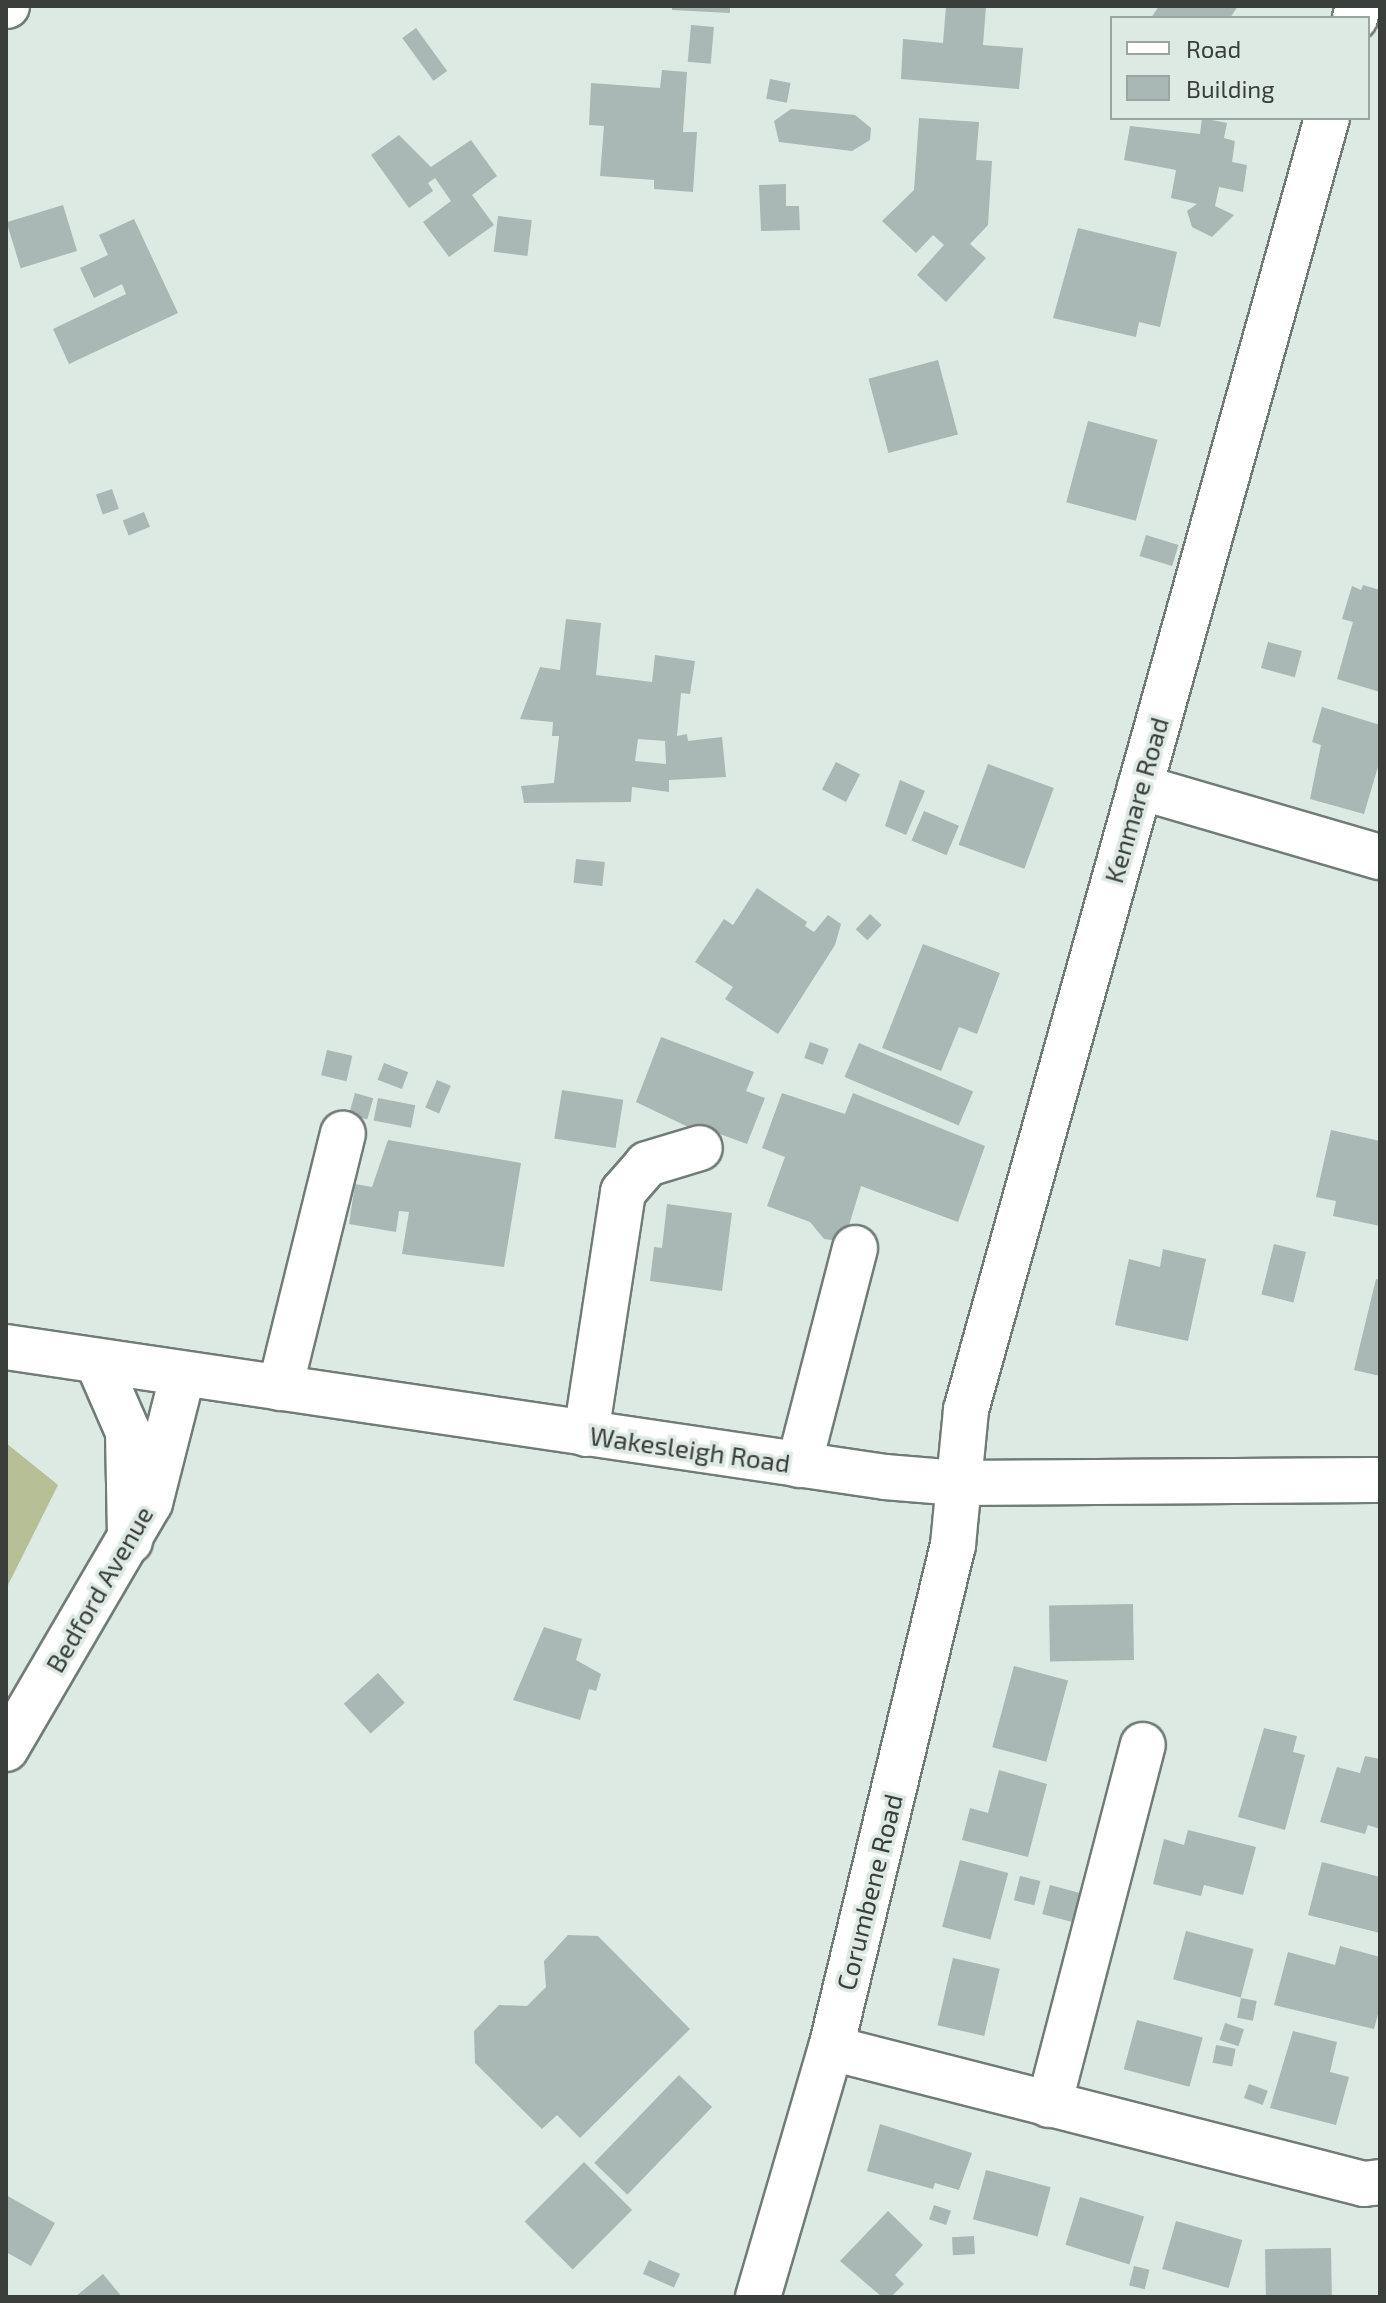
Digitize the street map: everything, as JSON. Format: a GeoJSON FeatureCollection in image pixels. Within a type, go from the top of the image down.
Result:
{"type":"FeatureCollection","features":[{"type":"Feature","properties":{"kind":"street","name":"Kenmare Road"},"geometry":{"type":"LineString","coordinates":[[958,1483],[966,1410],[1326,120]]}},
{"type":"Feature","properties":{"kind":"street"},"geometry":{"type":"LineString","coordinates":[[1140,787],[1380,857]]}},
{"type":"Feature","properties":{"kind":"street"},"geometry":{"type":"LineString","coordinates":[[280,1388],[343,1134]]}},
{"type":"Feature","properties":{"kind":"street"},"geometry":{"type":"LineString","coordinates":[[586,1434],[623,1192],[647,1164],[700,1148]]}},
{"type":"Feature","properties":{"kind":"street"},"geometry":{"type":"LineString","coordinates":[[799,1465],[855,1248]]}},
{"type":"Feature","properties":{"kind":"street","name":"Wakesleigh Road"},"geometry":{"type":"LineString","coordinates":[[6,1347],[799,1465],[958,1483],[1380,1480]]}},
{"type":"Feature","properties":{"kind":"street"},"geometry":{"type":"LineString","coordinates":[[97,1361],[128,1432],[130,1541]]}},
{"type":"Feature","properties":{"kind":"street","name":"Bedford Avenue"},"geometry":{"type":"LineString","coordinates":[[6,1749],[130,1541],[160,1473],[183,1374]]}},
{"type":"Feature","properties":{"kind":"street","name":"Corumbene Road"},"geometry":{"type":"LineString","coordinates":[[758,2297],[831,2048],[953,1545],[958,1483]]}},
{"type":"Feature","properties":{"kind":"street"},"geometry":{"type":"LineString","coordinates":[[1049,2105],[1143,1745]]}},
{"type":"Feature","properties":{"kind":"street"},"geometry":{"type":"LineString","coordinates":[[831,2048],[1364,2184],[1380,2182]]}},
{"type":"Feature","properties":{"kind":"green space"},"geometry":{"type":"Polygon","coordinates":[[[6,1443],[58,1485],[6,1589],[6,1443]]]}},
{"type":"Feature","properties":{"kind":"building"},"geometry":{"type":"Polygon","coordinates":[[[672,6],[730,6],[730,13],[672,10],[672,6]]]}},
{"type":"Feature","properties":{"kind":"building"},"geometry":{"type":"Polygon","coordinates":[[[946,6],[986,6],[983,45],[1023,48],[1019,89],[901,79],[903,39],[943,43],[946,6]]]}},
{"type":"Feature","properties":{"kind":"building"},"geometry":{"type":"Polygon","coordinates":[[[1159,6],[1238,6],[1231,16],[1152,16],[1159,6]]]}},
{"type":"Feature","properties":{"kind":"building"},"geometry":{"type":"Polygon","coordinates":[[[691,25],[714,27],[711,64],[688,62],[691,25]]]}},
{"type":"Feature","properties":{"kind":"building"},"geometry":{"type":"Polygon","coordinates":[[[416,28],[447,71],[433,81],[402,38],[416,28]]]}},
{"type":"Feature","properties":{"kind":"building"},"geometry":{"type":"Polygon","coordinates":[[[662,70],[687,72],[683,132],[697,132],[693,192],[654,189],[654,180],[600,176],[604,126],[589,125],[591,83],[660,88],[662,70]]]}},
{"type":"Feature","properties":{"kind":"building"},"geometry":{"type":"Polygon","coordinates":[[[770,79],[791,83],[787,103],[766,99],[770,79]]]}},
{"type":"Feature","properties":{"kind":"building"},"geometry":{"type":"Polygon","coordinates":[[[791,109],[855,115],[871,128],[870,140],[852,151],[779,142],[774,121],[791,109]]]}},
{"type":"Feature","properties":{"kind":"building"},"geometry":{"type":"Polygon","coordinates":[[[919,118],[979,122],[976,160],[992,161],[988,225],[970,244],[986,258],[946,302],[917,275],[944,245],[933,235],[916,253],[882,221],[914,190],[919,118]]]}},
{"type":"Feature","properties":{"kind":"building"},"geometry":{"type":"Polygon","coordinates":[[[1202,120],[1227,123],[1224,138],[1235,141],[1232,162],[1247,165],[1243,192],[1219,187],[1215,206],[1234,215],[1212,237],[1192,227],[1187,211],[1197,204],[1171,198],[1176,170],[1124,160],[1130,126],[1200,134],[1202,120]]]}},
{"type":"Feature","properties":{"kind":"building"},"geometry":{"type":"Polygon","coordinates":[[[399,135],[431,167],[471,140],[497,176],[472,195],[494,225],[449,257],[423,222],[451,201],[435,178],[428,183],[433,191],[409,208],[371,155],[399,135]]]}},
{"type":"Feature","properties":{"kind":"building"},"geometry":{"type":"Polygon","coordinates":[[[786,184],[786,206],[799,206],[800,230],[761,231],[759,185],[786,184]]]}},
{"type":"Feature","properties":{"kind":"building"},"geometry":{"type":"Polygon","coordinates":[[[63,205],[77,251],[21,268],[7,222],[63,205]]]}},
{"type":"Feature","properties":{"kind":"building"},"geometry":{"type":"Polygon","coordinates":[[[498,216],[532,220],[527,256],[494,252],[498,216]]]}},
{"type":"Feature","properties":{"kind":"building"},"geometry":{"type":"Polygon","coordinates":[[[134,219],[178,313],[69,364],[53,329],[126,294],[122,284],[94,298],[80,268],[108,255],[99,235],[134,219]]]}},
{"type":"Feature","properties":{"kind":"building"},"geometry":{"type":"Polygon","coordinates":[[[1078,228],[1177,252],[1160,327],[1139,322],[1136,337],[1053,318],[1078,228]]]}},
{"type":"Feature","properties":{"kind":"building"},"geometry":{"type":"Polygon","coordinates":[[[938,360],[958,434],[888,453],[868,379],[938,360]]]}},
{"type":"Feature","properties":{"kind":"building"},"geometry":{"type":"Polygon","coordinates":[[[1088,421],[1158,440],[1136,521],[1066,502],[1088,421]]]}},
{"type":"Feature","properties":{"kind":"building"},"geometry":{"type":"Polygon","coordinates":[[[112,489],[119,509],[103,514],[96,495],[112,489]]]}},
{"type":"Feature","properties":{"kind":"building"},"geometry":{"type":"Polygon","coordinates":[[[144,512],[150,527],[129,535],[123,521],[144,512]]]}},
{"type":"Feature","properties":{"kind":"building"},"geometry":{"type":"Polygon","coordinates":[[[1146,535],[1179,545],[1172,566],[1140,556],[1146,535]]]}},
{"type":"Feature","properties":{"kind":"building"},"geometry":{"type":"Polygon","coordinates":[[[1363,585],[1380,590],[1380,692],[1337,679],[1353,622],[1342,619],[1352,586],[1361,590],[1363,585]]]}},
{"type":"Feature","properties":{"kind":"building"},"geometry":{"type":"Polygon","coordinates":[[[566,619],[601,623],[596,675],[652,682],[655,655],[695,661],[690,694],[681,693],[677,736],[687,734],[688,741],[722,737],[726,777],[669,780],[669,792],[632,787],[631,802],[524,803],[521,786],[554,783],[559,736],[552,736],[553,722],[520,719],[540,667],[560,670],[566,619]],[[638,739],[635,761],[666,764],[665,741],[638,739]]]}},
{"type":"Feature","properties":{"kind":"building"},"geometry":{"type":"Polygon","coordinates":[[[1268,642],[1302,651],[1295,677],[1261,668],[1268,642]]]}},
{"type":"Feature","properties":{"kind":"building"},"geometry":{"type":"Polygon","coordinates":[[[1322,707],[1380,725],[1380,760],[1364,814],[1310,799],[1321,745],[1312,742],[1322,707]]]}},
{"type":"Feature","properties":{"kind":"building"},"geometry":{"type":"Polygon","coordinates":[[[836,762],[860,774],[846,802],[822,790],[836,762]]]}},
{"type":"Feature","properties":{"kind":"building"},"geometry":{"type":"Polygon","coordinates":[[[988,764],[1054,788],[1024,869],[959,845],[988,764]]]}},
{"type":"Feature","properties":{"kind":"building"},"geometry":{"type":"Polygon","coordinates":[[[900,780],[925,791],[906,835],[885,826],[900,780]]]}},
{"type":"Feature","properties":{"kind":"building"},"geometry":{"type":"Polygon","coordinates":[[[924,811],[959,826],[946,855],[911,840],[924,811]]]}},
{"type":"Feature","properties":{"kind":"building"},"geometry":{"type":"Polygon","coordinates":[[[576,859],[605,862],[602,886],[573,883],[576,859]]]}},
{"type":"Feature","properties":{"kind":"building"},"geometry":{"type":"Polygon","coordinates":[[[757,888],[807,922],[805,926],[814,932],[828,915],[841,924],[835,945],[778,1034],[725,999],[733,987],[695,962],[724,919],[733,925],[757,888]]]}},
{"type":"Feature","properties":{"kind":"building"},"geometry":{"type":"Polygon","coordinates":[[[870,914],[882,925],[867,940],[856,929],[870,914]]]}},
{"type":"Feature","properties":{"kind":"building"},"geometry":{"type":"Polygon","coordinates":[[[923,944],[1000,973],[977,1034],[959,1027],[941,1071],[882,1048],[923,944]]]}},
{"type":"Feature","properties":{"kind":"building"},"geometry":{"type":"Polygon","coordinates":[[[661,1037],[754,1072],[746,1091],[765,1098],[747,1144],[709,1130],[707,1136],[636,1102],[661,1037]]]}},
{"type":"Feature","properties":{"kind":"building"},"geometry":{"type":"Polygon","coordinates":[[[810,1042],[829,1049],[823,1065],[804,1058],[810,1042]]]}},
{"type":"Feature","properties":{"kind":"building"},"geometry":{"type":"Polygon","coordinates":[[[859,1043],[973,1091],[959,1126],[845,1077],[859,1043]]]}},
{"type":"Feature","properties":{"kind":"building"},"geometry":{"type":"Polygon","coordinates":[[[327,1050],[352,1056],[346,1081],[321,1075],[327,1050]]]}},
{"type":"Feature","properties":{"kind":"building"},"geometry":{"type":"Polygon","coordinates":[[[384,1063],[408,1072],[402,1089],[378,1080],[384,1063]]]}},
{"type":"Feature","properties":{"kind":"building"},"geometry":{"type":"Polygon","coordinates":[[[437,1080],[451,1086],[439,1113],[425,1108],[437,1080]]]}},
{"type":"Feature","properties":{"kind":"building"},"geometry":{"type":"Polygon","coordinates":[[[562,1090],[623,1100],[616,1148],[554,1138],[562,1090]]]}},
{"type":"Feature","properties":{"kind":"building"},"geometry":{"type":"Polygon","coordinates":[[[355,1093],[373,1098],[367,1119],[349,1114],[355,1093]]]}},
{"type":"Feature","properties":{"kind":"building"},"geometry":{"type":"Polygon","coordinates":[[[782,1093],[845,1114],[853,1093],[985,1146],[958,1222],[861,1186],[846,1235],[838,1241],[824,1239],[810,1222],[767,1206],[785,1157],[762,1148],[782,1093]]]}},
{"type":"Feature","properties":{"kind":"building"},"geometry":{"type":"Polygon","coordinates":[[[378,1098],[415,1105],[411,1128],[374,1121],[378,1098]]]}},
{"type":"Feature","properties":{"kind":"building"},"geometry":{"type":"Polygon","coordinates":[[[1331,1130],[1380,1141],[1380,1226],[1333,1216],[1336,1201],[1316,1197],[1331,1130]]]}},
{"type":"Feature","properties":{"kind":"building"},"geometry":{"type":"Polygon","coordinates":[[[388,1140],[521,1163],[504,1267],[402,1254],[409,1212],[399,1211],[396,1232],[349,1224],[355,1184],[372,1187],[388,1140]]]}},
{"type":"Feature","properties":{"kind":"building"},"geometry":{"type":"Polygon","coordinates":[[[667,1204],[732,1213],[722,1291],[650,1281],[654,1247],[662,1248],[667,1204]]]}},
{"type":"Feature","properties":{"kind":"building"},"geometry":{"type":"Polygon","coordinates":[[[1274,1244],[1306,1252],[1293,1302],[1261,1294],[1274,1244]]]}},
{"type":"Feature","properties":{"kind":"building"},"geometry":{"type":"Polygon","coordinates":[[[1163,1249],[1206,1259],[1188,1341],[1115,1325],[1129,1259],[1160,1267],[1163,1249]]]}},
{"type":"Feature","properties":{"kind":"building"},"geometry":{"type":"Polygon","coordinates":[[[1376,1279],[1380,1280],[1380,1376],[1354,1370],[1376,1279]]]}},
{"type":"Feature","properties":{"kind":"building"},"geometry":{"type":"Polygon","coordinates":[[[1133,1604],[1134,1660],[1050,1661],[1049,1605],[1133,1604]]]}},
{"type":"Feature","properties":{"kind":"building"},"geometry":{"type":"Polygon","coordinates":[[[544,1627],[582,1639],[576,1660],[601,1674],[596,1691],[589,1689],[580,1720],[513,1700],[544,1627]]]}},
{"type":"Feature","properties":{"kind":"building"},"geometry":{"type":"Polygon","coordinates":[[[1014,1666],[1068,1680],[1046,1762],[992,1747],[1014,1666]]]}},
{"type":"Feature","properties":{"kind":"building"},"geometry":{"type":"Polygon","coordinates":[[[378,1673],[405,1703],[371,1734],[344,1704],[378,1673]]]}},
{"type":"Feature","properties":{"kind":"building"},"geometry":{"type":"Polygon","coordinates":[[[1264,1728],[1297,1736],[1293,1752],[1305,1755],[1285,1830],[1238,1817],[1264,1728]]]}},
{"type":"Feature","properties":{"kind":"building"},"geometry":{"type":"Polygon","coordinates":[[[1365,1756],[1380,1759],[1380,1829],[1368,1825],[1365,1834],[1320,1822],[1337,1767],[1360,1773],[1365,1756]]]}},
{"type":"Feature","properties":{"kind":"building"},"geometry":{"type":"Polygon","coordinates":[[[999,1770],[1047,1784],[1028,1857],[962,1840],[970,1808],[988,1813],[999,1770]]]}},
{"type":"Feature","properties":{"kind":"building"},"geometry":{"type":"Polygon","coordinates":[[[1188,1830],[1256,1847],[1243,1895],[1204,1885],[1201,1896],[1153,1884],[1164,1839],[1184,1845],[1188,1830]]]}},
{"type":"Feature","properties":{"kind":"building"},"geometry":{"type":"Polygon","coordinates":[[[960,1860],[1008,1873],[990,1940],[942,1927],[960,1860]]]}},
{"type":"Feature","properties":{"kind":"building"},"geometry":{"type":"Polygon","coordinates":[[[1322,1862],[1380,1877],[1380,1933],[1308,1915],[1322,1862]]]}},
{"type":"Feature","properties":{"kind":"building"},"geometry":{"type":"Polygon","coordinates":[[[1020,1876],[1040,1881],[1034,1905],[1014,1900],[1020,1876]]]}},
{"type":"Feature","properties":{"kind":"building"},"geometry":{"type":"Polygon","coordinates":[[[1050,1885],[1083,1894],[1075,1923],[1042,1914],[1050,1885]]]}},
{"type":"Feature","properties":{"kind":"building"},"geometry":{"type":"Polygon","coordinates":[[[1186,1931],[1254,1949],[1241,1997],[1173,1979],[1186,1931]]]}},
{"type":"Feature","properties":{"kind":"building"},"geometry":{"type":"Polygon","coordinates":[[[568,1935],[598,1936],[690,2029],[580,2138],[557,2115],[542,2129],[475,2063],[474,2031],[499,2005],[527,2006],[546,1987],[544,1961],[568,1935]]]}},
{"type":"Feature","properties":{"kind":"building"},"geometry":{"type":"Polygon","coordinates":[[[1340,1946],[1380,1957],[1380,2007],[1374,2029],[1274,2005],[1288,1952],[1335,1965],[1340,1946]]]}},
{"type":"Feature","properties":{"kind":"building"},"geometry":{"type":"Polygon","coordinates":[[[953,1958],[1000,1969],[984,2036],[937,2025],[953,1958]]]}},
{"type":"Feature","properties":{"kind":"building"},"geometry":{"type":"Polygon","coordinates":[[[1241,1998],[1257,2001],[1253,2021],[1237,2018],[1241,1998]]]}},
{"type":"Feature","properties":{"kind":"building"},"geometry":{"type":"Polygon","coordinates":[[[1137,2020],[1203,2038],[1189,2087],[1124,2069],[1137,2020]]]}},
{"type":"Feature","properties":{"kind":"building"},"geometry":{"type":"Polygon","coordinates":[[[1225,2023],[1244,2029],[1238,2046],[1219,2040],[1225,2023]]]}},
{"type":"Feature","properties":{"kind":"building"},"geometry":{"type":"Polygon","coordinates":[[[1293,2031],[1337,2042],[1330,2072],[1349,2077],[1336,2125],[1270,2108],[1293,2031]]]}},
{"type":"Feature","properties":{"kind":"building"},"geometry":{"type":"Polygon","coordinates":[[[1216,2045],[1236,2049],[1232,2066],[1213,2063],[1216,2045]]]}},
{"type":"Feature","properties":{"kind":"building"},"geometry":{"type":"Polygon","coordinates":[[[679,2075],[712,2107],[627,2195],[594,2163],[679,2075]]]}},
{"type":"Feature","properties":{"kind":"building"},"geometry":{"type":"Polygon","coordinates":[[[1249,2084],[1268,2091],[1263,2105],[1244,2098],[1249,2084]]]}},
{"type":"Feature","properties":{"kind":"building"},"geometry":{"type":"Polygon","coordinates":[[[880,2124],[972,2153],[959,2190],[935,2183],[933,2189],[867,2171],[880,2124]]]}},
{"type":"Feature","properties":{"kind":"building"},"geometry":{"type":"Polygon","coordinates":[[[584,2162],[632,2210],[573,2269],[525,2221],[584,2162]]]}},
{"type":"Feature","properties":{"kind":"building"},"geometry":{"type":"Polygon","coordinates":[[[986,2170],[1051,2187],[1038,2237],[973,2219],[986,2170]]]}},
{"type":"Feature","properties":{"kind":"building"},"geometry":{"type":"Polygon","coordinates":[[[6,2195],[55,2223],[31,2266],[6,2252],[6,2195]]]}},
{"type":"Feature","properties":{"kind":"building"},"geometry":{"type":"Polygon","coordinates":[[[1080,2197],[1144,2217],[1129,2264],[1065,2245],[1080,2197]]]}},
{"type":"Feature","properties":{"kind":"building"},"geometry":{"type":"Polygon","coordinates":[[[934,2205],[951,2211],[946,2225],[929,2219],[934,2205]]]}},
{"type":"Feature","properties":{"kind":"building"},"geometry":{"type":"Polygon","coordinates":[[[888,2211],[923,2245],[895,2275],[904,2284],[891,2297],[882,2297],[840,2261],[888,2211]]]}},
{"type":"Feature","properties":{"kind":"building"},"geometry":{"type":"Polygon","coordinates":[[[1176,2221],[1242,2240],[1229,2288],[1162,2269],[1176,2221]]]}},
{"type":"Feature","properties":{"kind":"building"},"geometry":{"type":"Polygon","coordinates":[[[974,2236],[975,2254],[953,2255],[952,2237],[974,2236]]]}},
{"type":"Feature","properties":{"kind":"building"},"geometry":{"type":"Polygon","coordinates":[[[1331,2248],[1332,2297],[1266,2297],[1265,2249],[1331,2248]]]}},
{"type":"Feature","properties":{"kind":"building"},"geometry":{"type":"Polygon","coordinates":[[[649,2260],[680,2274],[674,2288],[643,2274],[649,2260]]]}},
{"type":"Feature","properties":{"kind":"building"},"geometry":{"type":"Polygon","coordinates":[[[1134,2266],[1150,2270],[1145,2289],[1129,2285],[1134,2266]]]}},
{"type":"Feature","properties":{"kind":"building"},"geometry":{"type":"Polygon","coordinates":[[[103,2274],[122,2297],[75,2297],[103,2274]]]}}]}
